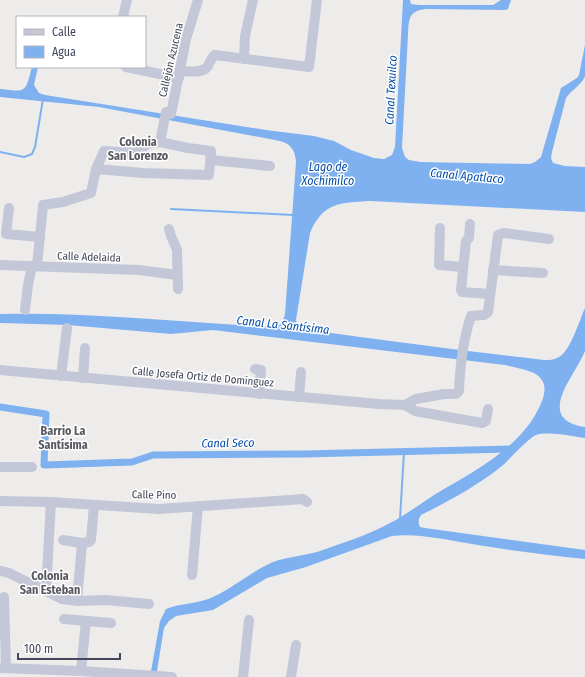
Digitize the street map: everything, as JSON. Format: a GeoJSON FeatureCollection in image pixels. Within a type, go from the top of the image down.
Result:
{"type":"FeatureCollection","features":[{"type":"Feature","properties":{"kind":"street"},"geometry":{"type":"LineString","coordinates":[[123,16],[127,0]]}},
{"type":"Feature","properties":{"kind":"street","name":"Callejón Azucena"},"geometry":{"type":"LineString","coordinates":[[160,142],[164,117],[166,112],[171,114],[186,39],[198,0]]}},
{"type":"Feature","properties":{"kind":"street"},"geometry":{"type":"LineString","coordinates":[[244,59],[245,36],[253,0]]}},
{"type":"Feature","properties":{"kind":"street"},"geometry":{"type":"LineString","coordinates":[[134,68],[179,74],[202,71],[208,67],[213,56],[215,55],[309,67],[317,0]]}},
{"type":"Feature","properties":{"kind":"street"},"geometry":{"type":"LineString","coordinates":[[25,310],[28,285],[34,266],[40,237],[43,205],[63,202],[91,193],[96,169],[104,151],[137,153],[147,144],[160,142],[212,151],[209,175],[143,173],[96,169]]}},
{"type":"Feature","properties":{"kind":"street"},"geometry":{"type":"LineString","coordinates":[[211,160],[270,166]]}},
{"type":"Feature","properties":{"kind":"street"},"geometry":{"type":"LineString","coordinates":[[9,208],[6,234],[40,237]]}},
{"type":"Feature","properties":{"kind":"street"},"geometry":{"type":"LineString","coordinates":[[470,224],[469,238],[466,241],[461,290],[462,292],[490,294]]}},
{"type":"Feature","properties":{"kind":"street"},"geometry":{"type":"LineString","coordinates":[[440,228],[439,265],[463,268]]}},
{"type":"Feature","properties":{"kind":"street"},"geometry":{"type":"LineString","coordinates":[[170,229],[171,236],[177,250],[178,289]]}},
{"type":"Feature","properties":{"kind":"street"},"geometry":{"type":"LineString","coordinates":[[405,405],[416,399],[440,394],[456,394],[459,391],[460,368],[471,316],[484,315],[488,312],[498,235],[501,234],[548,239]]}},
{"type":"Feature","properties":{"kind":"street","name":"Calle Adelaida"},"geometry":{"type":"LineString","coordinates":[[0,265],[139,270],[177,275]]}},
{"type":"Feature","properties":{"kind":"street"},"geometry":{"type":"LineString","coordinates":[[493,270],[543,273]]}},
{"type":"Feature","properties":{"kind":"street"},"geometry":{"type":"LineString","coordinates":[[61,376],[67,328]]}},
{"type":"Feature","properties":{"kind":"street"},"geometry":{"type":"LineString","coordinates":[[83,378],[86,348]]}},
{"type":"Feature","properties":{"kind":"street"},"geometry":{"type":"LineString","coordinates":[[255,369],[261,370],[259,394]]}},
{"type":"Feature","properties":{"kind":"street","name":"Calle Josefa Ortiz de Domínguez"},"geometry":{"type":"LineString","coordinates":[[0,370],[259,394],[405,405]]}},
{"type":"Feature","properties":{"kind":"street"},"geometry":{"type":"LineString","coordinates":[[299,397],[301,372]]}},
{"type":"Feature","properties":{"kind":"street"},"geometry":{"type":"LineString","coordinates":[[405,405],[415,411],[482,423],[486,421],[488,409]]}},
{"type":"Feature","properties":{"kind":"street"},"geometry":{"type":"LineString","coordinates":[[0,467],[32,467]]}},
{"type":"Feature","properties":{"kind":"street","name":"Calle Pino"},"geometry":{"type":"LineString","coordinates":[[0,501],[51,502],[159,509],[302,499],[307,502]]}},
{"type":"Feature","properties":{"kind":"street"},"geometry":{"type":"LineString","coordinates":[[46,591],[51,502]]}},
{"type":"Feature","properties":{"kind":"street"},"geometry":{"type":"LineString","coordinates":[[63,540],[89,542],[91,540],[94,505]]}},
{"type":"Feature","properties":{"kind":"street"},"geometry":{"type":"LineString","coordinates":[[192,575],[198,506]]}},
{"type":"Feature","properties":{"kind":"street"},"geometry":{"type":"LineString","coordinates":[[77,601],[82,542]]}},
{"type":"Feature","properties":{"kind":"street"},"geometry":{"type":"LineString","coordinates":[[1,569],[62,599],[77,601],[106,600],[149,604]]}},
{"type":"Feature","properties":{"kind":"street"},"geometry":{"type":"LineString","coordinates":[[4,597],[3,668],[81,670],[172,677]]}},
{"type":"Feature","properties":{"kind":"street"},"geometry":{"type":"LineString","coordinates":[[64,620],[111,623]]}},
{"type":"Feature","properties":{"kind":"street"},"geometry":{"type":"LineString","coordinates":[[243,677],[249,620]]}},
{"type":"Feature","properties":{"kind":"street"},"geometry":{"type":"LineString","coordinates":[[81,670],[86,621]]}},
{"type":"Feature","properties":{"kind":"street"},"geometry":{"type":"LineString","coordinates":[[291,677],[296,645]]}},
{"type":"Feature","properties":{"kind":"water","name":"Lago de Xochimilco"},"geometry":{"type":"Polygon","coordinates":[[[403,0],[410,0],[411,4],[419,5],[493,5],[501,0],[511,0],[508,9],[505,10],[426,9],[416,12],[409,20],[402,148],[405,157],[409,160],[420,162],[530,164],[535,162],[541,157],[561,88],[577,78],[579,75],[585,45],[585,76],[584,79],[566,98],[551,158],[553,163],[565,166],[585,167],[585,212],[370,201],[350,202],[334,206],[321,215],[310,233],[296,320],[297,324],[310,330],[548,360],[559,357],[567,348],[585,308],[585,351],[567,383],[562,395],[560,406],[562,415],[570,422],[585,427],[585,438],[553,434],[536,435],[502,466],[483,480],[463,493],[421,515],[419,518],[419,524],[420,527],[425,528],[585,550],[585,559],[504,549],[424,536],[392,536],[306,567],[267,578],[213,610],[176,616],[169,621],[164,628],[156,677],[150,677],[160,621],[166,609],[213,597],[273,562],[323,550],[372,532],[400,518],[434,495],[481,467],[510,445],[523,432],[534,417],[542,401],[544,384],[541,378],[536,374],[505,365],[213,330],[171,334],[68,325],[0,323],[0,314],[34,314],[104,316],[276,327],[280,325],[285,314],[296,162],[295,154],[292,148],[280,141],[99,107],[0,97],[0,89],[24,89],[28,82],[32,68],[38,68],[34,85],[39,93],[45,95],[266,130],[314,136],[334,141],[351,150],[374,158],[384,159],[392,155],[395,147],[403,0]]]}},
{"type":"Feature","properties":{"kind":"waterway"},"geometry":{"type":"LineString","coordinates":[[0,152],[24,157],[32,154],[35,147],[43,99]]}},
{"type":"Feature","properties":{"kind":"waterway"},"geometry":{"type":"LineString","coordinates":[[171,209],[293,215]]}},
{"type":"Feature","properties":{"kind":"waterway","name":"Canal Seco"},"geometry":{"type":"LineString","coordinates":[[0,407],[46,414],[44,465],[132,462],[153,455],[305,454],[512,449]]}},
{"type":"Feature","properties":{"kind":"waterway"},"geometry":{"type":"LineString","coordinates":[[400,519],[404,452]]}},
{"type":"Feature","properties":{"kind":"district","name":"Colonia San Lorenzo"},"geometry":{"type":"Point","coordinates":[138,149]}},
{"type":"Feature","properties":{"kind":"district","name":"Barrio La Santísima"},"geometry":{"type":"Point","coordinates":[63,438]}},
{"type":"Feature","properties":{"kind":"district","name":"Colonia San Esteban"},"geometry":{"type":"Point","coordinates":[50,583]}},
{"type":"Feature","properties":{"kind":"water label","name":"Canal Texuilco"},"geometry":{"type":"Point","coordinates":[391,90]}},
{"type":"Feature","properties":{"kind":"water label","name":"Canal Apatlaco"},"geometry":{"type":"Point","coordinates":[467,176]}},
{"type":"Feature","properties":{"kind":"water label","name":"Canal La Santísima"},"geometry":{"type":"Point","coordinates":[283,325]}}]}
